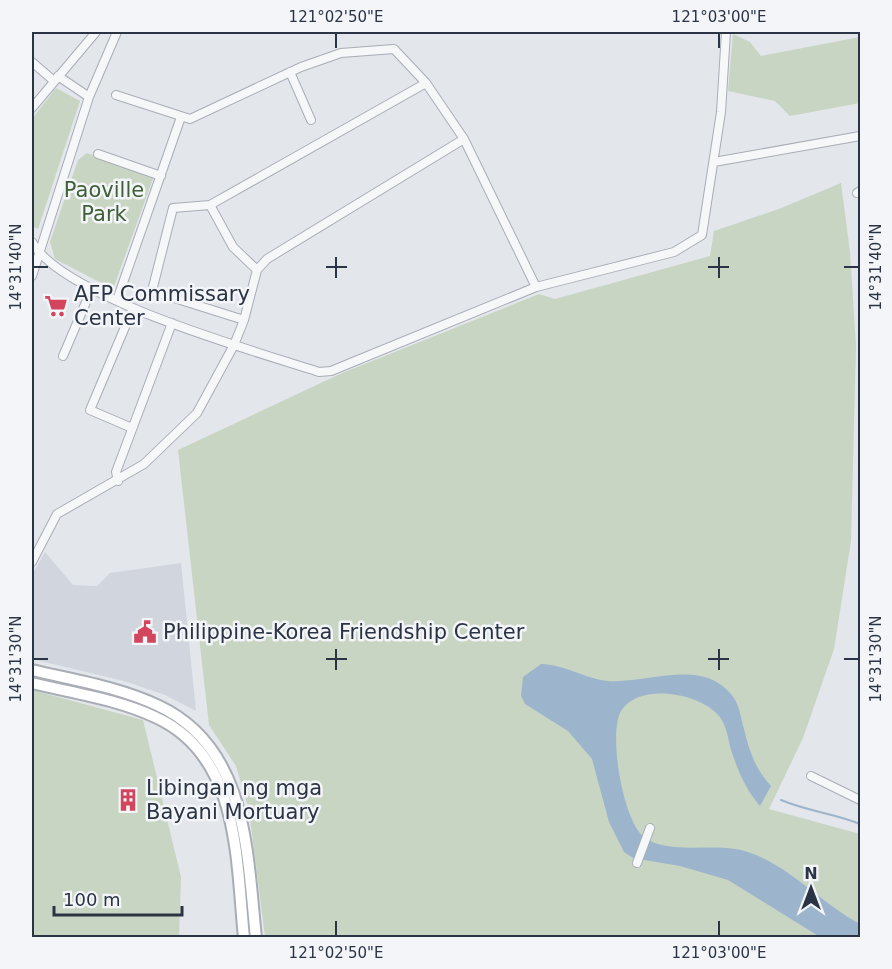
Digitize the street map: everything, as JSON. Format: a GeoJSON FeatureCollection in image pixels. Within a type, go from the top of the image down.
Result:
{"type":"FeatureCollection","features":[{"type":"Feature","properties":{"kind":"main road"},"geometry":{"type":"LineString","coordinates":[[32,670],[159,705],[195,729],[213,749],[228,776],[242,820],[240,841],[244,938]]}},
{"type":"Feature","properties":{"kind":"main road"},"geometry":{"type":"LineString","coordinates":[[32,683],[133,708],[174,727],[203,755],[218,779],[240,841],[256,938]]}},
{"type":"Feature","properties":{"kind":"street"},"geometry":{"type":"LineString","coordinates":[[32,108],[96,32]]}},
{"type":"Feature","properties":{"kind":"street"},"geometry":{"type":"LineString","coordinates":[[32,276],[89,97],[117,32]]}},
{"type":"Feature","properties":{"kind":"street"},"geometry":{"type":"LineString","coordinates":[[32,242],[38,254],[53,267],[133,308],[234,345],[319,372],[331,371],[536,287],[674,252],[702,235],[721,112],[726,32]]}},
{"type":"Feature","properties":{"kind":"street"},"geometry":{"type":"LineString","coordinates":[[116,95],[190,119],[290,72],[341,53],[394,49],[426,83],[464,139],[536,287]]}},
{"type":"Feature","properties":{"kind":"street"},"geometry":{"type":"LineString","coordinates":[[32,62],[89,97]]}},
{"type":"Feature","properties":{"kind":"street"},"geometry":{"type":"LineString","coordinates":[[290,72],[311,120]]}},
{"type":"Feature","properties":{"kind":"street"},"geometry":{"type":"LineString","coordinates":[[244,320],[152,291],[173,208],[210,205],[426,83]]}},
{"type":"Feature","properties":{"kind":"street"},"geometry":{"type":"LineString","coordinates":[[117,300],[181,117]]}},
{"type":"Feature","properties":{"kind":"street"},"geometry":{"type":"LineString","coordinates":[[714,162],[861,136]]}},
{"type":"Feature","properties":{"kind":"street"},"geometry":{"type":"LineString","coordinates":[[32,562],[57,514],[144,464],[178,435],[197,413],[234,345],[244,320],[257,270],[267,259],[464,139]]}},
{"type":"Feature","properties":{"kind":"street"},"geometry":{"type":"LineString","coordinates":[[98,154],[161,176]]}},
{"type":"Feature","properties":{"kind":"street"},"geometry":{"type":"LineString","coordinates":[[210,205],[233,247],[257,270]]}},
{"type":"Feature","properties":{"kind":"street"},"geometry":{"type":"LineString","coordinates":[[63,356],[92,288]]}},
{"type":"Feature","properties":{"kind":"street"},"geometry":{"type":"LineString","coordinates":[[132,428],[90,410],[133,308]]}},
{"type":"Feature","properties":{"kind":"street"},"geometry":{"type":"LineString","coordinates":[[118,481],[116,472],[172,323]]}},
{"type":"Feature","properties":{"kind":"street"},"geometry":{"type":"LineString","coordinates":[[811,776],[861,800]]}},
{"type":"Feature","properties":{"kind":"street"},"geometry":{"type":"LineString","coordinates":[[637,863],[650,828]]}},
{"type":"Feature","properties":{"kind":"shaded area","name":"Philippine-Korea Friendship Center"},"geometry":{"type":"Polygon","coordinates":[[[45,552],[73,585],[97,586],[110,573],[181,563],[196,711],[165,695],[124,681],[32,659],[32,575],[45,552]]]}},
{"type":"Feature","properties":{"kind":"green space"},"geometry":{"type":"Polygon","coordinates":[[[733,34],[750,42],[761,56],[860,37],[860,103],[790,116],[775,101],[728,91],[733,34]]]}},
{"type":"Feature","properties":{"kind":"green space"},"geometry":{"type":"Polygon","coordinates":[[[56,88],[80,101],[38,229],[32,226],[32,119],[56,88]]]}},
{"type":"Feature","properties":{"kind":"green space","name":"Paoville Park"},"geometry":{"type":"Polygon","coordinates":[[[87,153],[154,176],[113,289],[55,259],[50,242],[78,160],[87,153]]]}},
{"type":"Feature","properties":{"kind":"green space"},"geometry":{"type":"Polygon","coordinates":[[[841,183],[850,252],[856,346],[851,541],[834,649],[803,738],[769,809],[860,834],[860,937],[265,937],[249,810],[236,766],[209,725],[178,450],[340,374],[539,294],[555,299],[710,256],[714,231],[779,209],[841,183]]]}},
{"type":"Feature","properties":{"kind":"green space"},"geometry":{"type":"Polygon","coordinates":[[[32,690],[143,720],[181,877],[179,937],[32,937],[32,690]]]}},
{"type":"Feature","properties":{"kind":"water"},"geometry":{"type":"Polygon","coordinates":[[[541,664],[558,666],[591,678],[608,681],[692,675],[708,678],[722,685],[736,702],[754,760],[771,786],[760,806],[740,773],[726,728],[719,716],[698,701],[684,697],[670,694],[641,696],[621,711],[617,722],[616,738],[624,796],[636,828],[644,837],[664,846],[729,848],[758,856],[788,873],[860,924],[860,937],[820,937],[728,880],[680,866],[633,858],[624,852],[609,822],[592,759],[568,731],[525,704],[521,696],[523,677],[541,664]]]}},
{"type":"Feature","properties":{"kind":"waterway"},"geometry":{"type":"LineString","coordinates":[[781,800],[860,824]]}},
{"type":"Feature","properties":{"kind":"place","name":"AFP Commissary Center"},"geometry":{"type":"Point","coordinates":[56,306]}},
{"type":"Feature","properties":{"kind":"place","name":"Philippine-Korea Friendship Center"},"geometry":{"type":"Point","coordinates":[145,632]}},
{"type":"Feature","properties":{"kind":"place","name":"Libingan ng mga Bayani Mortuary"},"geometry":{"type":"Point","coordinates":[128,800]}}]}
